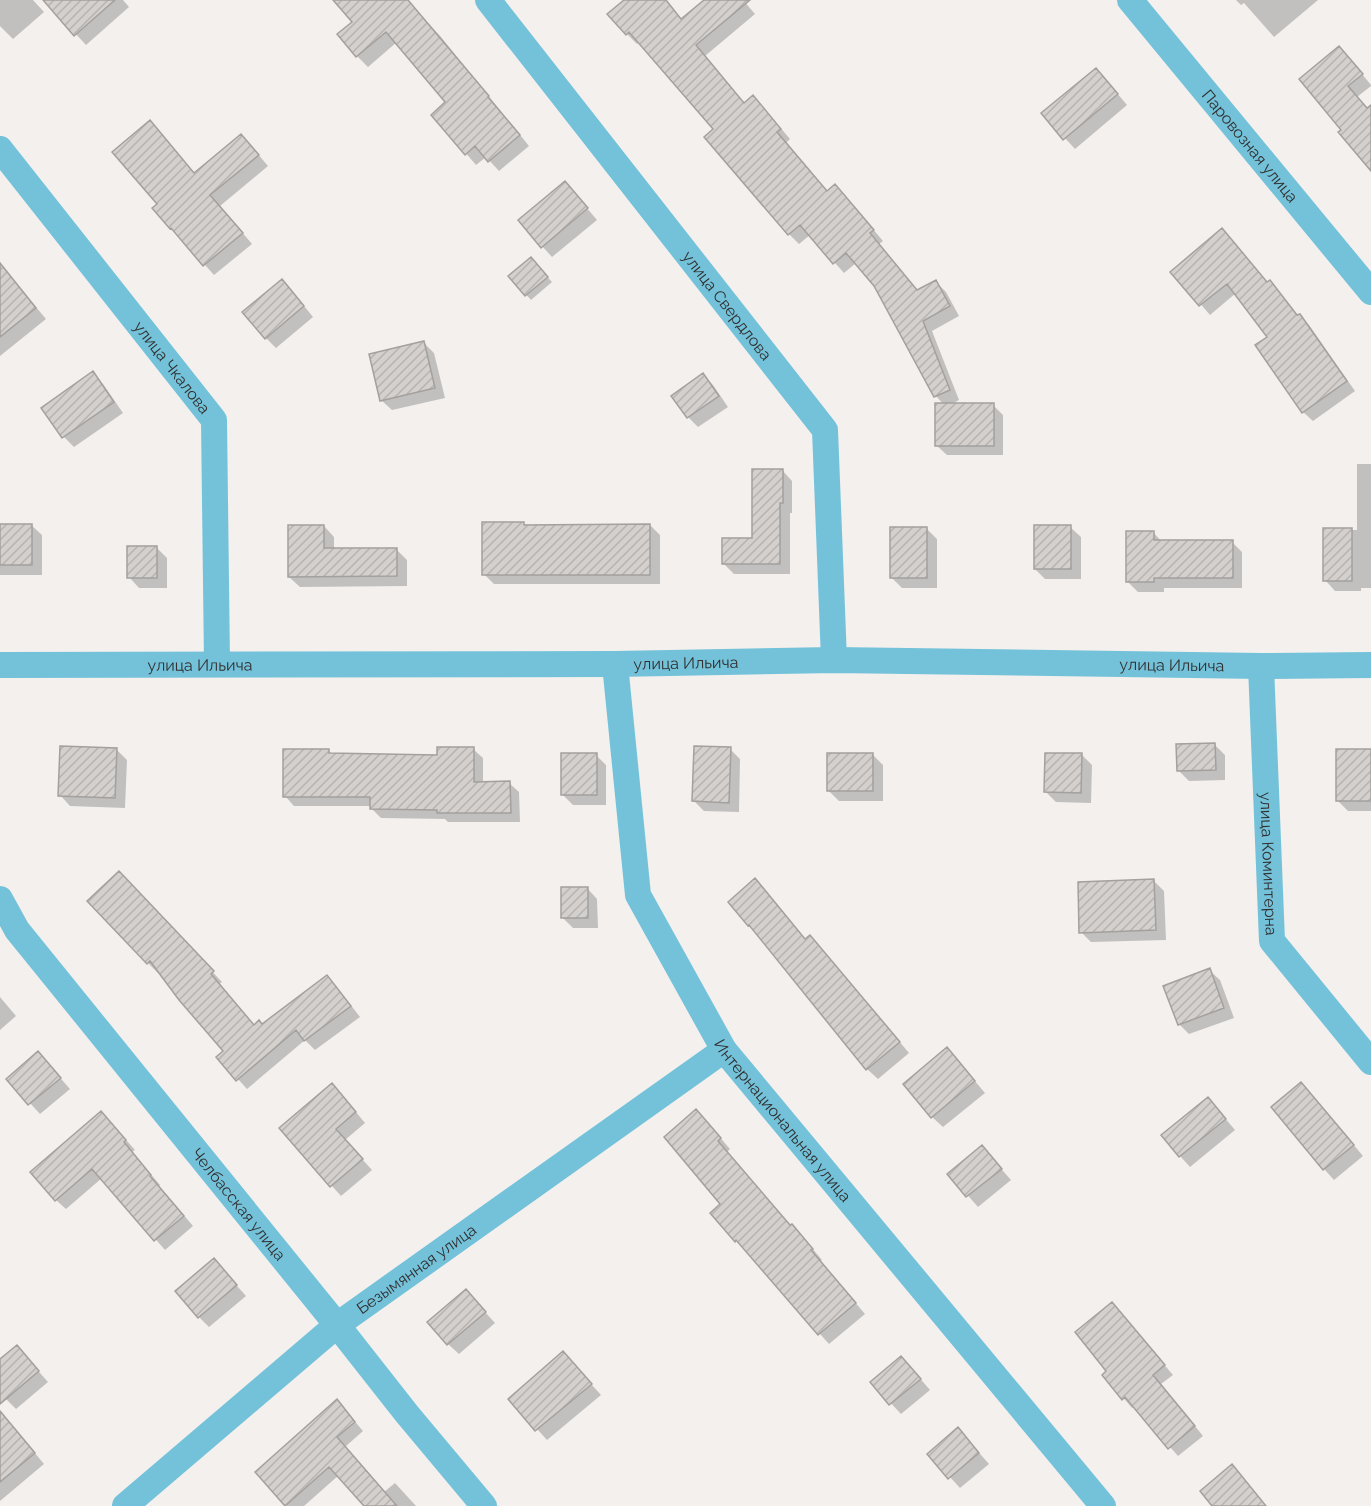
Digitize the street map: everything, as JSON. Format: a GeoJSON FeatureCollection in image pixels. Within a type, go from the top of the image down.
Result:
{"type":"FeatureCollection","features":[{"type":"Feature","properties":{"kind":"street","name":"улица Свердлова"},"geometry":{"type":"LineString","coordinates":[[488,0],[825,430],[834,660]]}},
{"type":"Feature","properties":{"kind":"street","name":"Паровозная улица"},"geometry":{"type":"LineString","coordinates":[[1130,0],[1371,292]]}},
{"type":"Feature","properties":{"kind":"street","name":"улица Чкалова"},"geometry":{"type":"LineString","coordinates":[[0,150],[214,420],[217,664]]}},
{"type":"Feature","properties":{"kind":"street","name":"улица Ильича"},"geometry":{"type":"LineString","coordinates":[[0,665],[615,664],[834,660],[1261,666],[1371,665]]}},
{"type":"Feature","properties":{"kind":"street","name":"Интернациональная улица"},"geometry":{"type":"LineString","coordinates":[[615,664],[638,895],[724,1050],[1103,1506]]}},
{"type":"Feature","properties":{"kind":"street","name":"улица Коминтерна"},"geometry":{"type":"LineString","coordinates":[[1261,666],[1272,941],[1371,1062]]}},
{"type":"Feature","properties":{"kind":"street","name":"Челбасская улица"},"geometry":{"type":"LineString","coordinates":[[0,899],[17,930],[407,1414],[484,1506]]}},
{"type":"Feature","properties":{"kind":"street","name":"Безымянная улица"},"geometry":{"type":"LineString","coordinates":[[125,1506],[337,1325],[724,1050]]}},
{"type":"Feature","properties":{"kind":"building"},"geometry":{"type":"Polygon","coordinates":[[[43,0],[115,0],[74,36],[43,0]]]}},
{"type":"Feature","properties":{"kind":"building"},"geometry":{"type":"Polygon","coordinates":[[[333,0],[408,0],[520,135],[488,162],[475,146],[465,155],[431,115],[445,102],[386,32],[356,57],[337,34],[352,22],[333,0]]]}},
{"type":"Feature","properties":{"kind":"building"},"geometry":{"type":"Polygon","coordinates":[[[624,0],[666,0],[681,19],[704,0],[750,0],[696,45],[744,103],[753,95],[781,129],[777,132],[827,191],[835,184],[874,230],[870,233],[917,290],[936,280],[950,306],[923,321],[950,390],[934,397],[874,286],[846,253],[833,264],[800,225],[788,235],[704,137],[713,129],[629,32],[626,35],[607,14],[624,0]]]}},
{"type":"Feature","properties":{"kind":"building"},"geometry":{"type":"Polygon","coordinates":[[[1339,46],[1363,74],[1348,86],[1367,108],[1371,105],[1371,171],[1338,132],[1341,130],[1299,79],[1339,46]]]}},
{"type":"Feature","properties":{"kind":"building"},"geometry":{"type":"Polygon","coordinates":[[[1096,68],[1118,94],[1063,140],[1041,113],[1096,68]]]}},
{"type":"Feature","properties":{"kind":"building"},"geometry":{"type":"Polygon","coordinates":[[[150,120],[194,173],[241,134],[259,155],[210,195],[243,233],[203,266],[152,208],[157,204],[112,152],[150,120]]]}},
{"type":"Feature","properties":{"kind":"building"},"geometry":{"type":"Polygon","coordinates":[[[565,181],[588,208],[541,248],[518,220],[565,181]]]}},
{"type":"Feature","properties":{"kind":"building"},"geometry":{"type":"Polygon","coordinates":[[[1222,228],[1267,282],[1270,280],[1297,315],[1300,314],[1347,381],[1302,413],[1255,345],[1267,337],[1227,284],[1199,306],[1170,272],[1222,228]]]}},
{"type":"Feature","properties":{"kind":"building"},"geometry":{"type":"Polygon","coordinates":[[[531,257],[548,277],[525,296],[508,276],[531,257]]]}},
{"type":"Feature","properties":{"kind":"building"},"geometry":{"type":"Polygon","coordinates":[[[0,263],[36,308],[0,337],[0,263]]]}},
{"type":"Feature","properties":{"kind":"building"},"geometry":{"type":"Polygon","coordinates":[[[282,279],[304,306],[265,339],[242,312],[282,279]]]}},
{"type":"Feature","properties":{"kind":"building"},"geometry":{"type":"Polygon","coordinates":[[[424,341],[435,388],[380,401],[369,354],[424,341]]]}},
{"type":"Feature","properties":{"kind":"building"},"geometry":{"type":"Polygon","coordinates":[[[93,371],[114,402],[62,438],[41,408],[93,371]]]}},
{"type":"Feature","properties":{"kind":"building"},"geometry":{"type":"Polygon","coordinates":[[[703,373],[719,396],[687,418],[671,396],[703,373]]]}},
{"type":"Feature","properties":{"kind":"building"},"geometry":{"type":"Polygon","coordinates":[[[935,403],[994,403],[994,446],[935,446],[935,403]]]}},
{"type":"Feature","properties":{"kind":"building"},"geometry":{"type":"Polygon","coordinates":[[[752,469],[783,469],[783,503],[780,503],[780,564],[722,564],[722,538],[752,538],[752,469]]]}},
{"type":"Feature","properties":{"kind":"building"},"geometry":{"type":"Polygon","coordinates":[[[482,522],[524,522],[524,525],[650,524],[650,575],[482,575],[482,522]]]}},
{"type":"Feature","properties":{"kind":"building"},"geometry":{"type":"Polygon","coordinates":[[[0,524],[32,524],[32,565],[0,565],[0,524]]]}},
{"type":"Feature","properties":{"kind":"building"},"geometry":{"type":"Polygon","coordinates":[[[288,525],[324,525],[324,548],[397,548],[397,576],[288,577],[288,525]]]}},
{"type":"Feature","properties":{"kind":"building"},"geometry":{"type":"Polygon","coordinates":[[[1034,525],[1071,525],[1071,569],[1034,569],[1034,525]]]}},
{"type":"Feature","properties":{"kind":"building"},"geometry":{"type":"Polygon","coordinates":[[[890,527],[927,527],[927,578],[890,578],[890,527]]]}},
{"type":"Feature","properties":{"kind":"building"},"geometry":{"type":"Polygon","coordinates":[[[1323,528],[1352,528],[1352,581],[1323,581],[1323,528]]]}},
{"type":"Feature","properties":{"kind":"building"},"geometry":{"type":"Polygon","coordinates":[[[1126,531],[1154,531],[1154,540],[1233,540],[1233,578],[1154,578],[1154,582],[1126,582],[1126,531]]]}},
{"type":"Feature","properties":{"kind":"building"},"geometry":{"type":"Polygon","coordinates":[[[127,546],[157,546],[157,578],[127,578],[127,546]]]}},
{"type":"Feature","properties":{"kind":"building"},"geometry":{"type":"Polygon","coordinates":[[[1215,743],[1216,770],[1177,771],[1176,744],[1215,743]]]}},
{"type":"Feature","properties":{"kind":"building"},"geometry":{"type":"Polygon","coordinates":[[[60,746],[117,748],[115,798],[58,796],[60,746]]]}},
{"type":"Feature","properties":{"kind":"building"},"geometry":{"type":"Polygon","coordinates":[[[694,746],[731,747],[729,803],[692,801],[694,746]]]}},
{"type":"Feature","properties":{"kind":"building"},"geometry":{"type":"Polygon","coordinates":[[[437,747],[474,747],[474,782],[510,781],[511,813],[437,813],[437,810],[370,809],[370,797],[283,797],[283,749],[329,749],[329,753],[437,755],[437,747]]]}},
{"type":"Feature","properties":{"kind":"building"},"geometry":{"type":"Polygon","coordinates":[[[1336,749],[1371,749],[1371,801],[1336,801],[1336,749]]]}},
{"type":"Feature","properties":{"kind":"building"},"geometry":{"type":"Polygon","coordinates":[[[561,753],[597,753],[597,795],[561,795],[561,753]]]}},
{"type":"Feature","properties":{"kind":"building"},"geometry":{"type":"Polygon","coordinates":[[[827,753],[873,753],[873,791],[827,791],[827,753]]]}},
{"type":"Feature","properties":{"kind":"building"},"geometry":{"type":"Polygon","coordinates":[[[1045,753],[1082,753],[1081,793],[1044,792],[1045,753]]]}},
{"type":"Feature","properties":{"kind":"building"},"geometry":{"type":"Polygon","coordinates":[[[119,871],[214,971],[211,974],[254,1025],[259,1020],[262,1024],[327,975],[351,1006],[304,1041],[296,1030],[236,1081],[216,1057],[223,1051],[179,1000],[150,961],[147,964],[87,901],[119,871]]]}},
{"type":"Feature","properties":{"kind":"building"},"geometry":{"type":"Polygon","coordinates":[[[755,878],[805,939],[810,935],[900,1042],[866,1070],[728,902],[755,878]]]}},
{"type":"Feature","properties":{"kind":"building"},"geometry":{"type":"Polygon","coordinates":[[[1154,879],[1156,930],[1079,933],[1078,882],[1154,879]]]}},
{"type":"Feature","properties":{"kind":"building"},"geometry":{"type":"Polygon","coordinates":[[[561,887],[588,887],[588,918],[561,918],[561,887]]]}},
{"type":"Feature","properties":{"kind":"building"},"geometry":{"type":"Polygon","coordinates":[[[1210,968],[1224,1008],[1178,1025],[1163,986],[1210,968]]]}},
{"type":"Feature","properties":{"kind":"building"},"geometry":{"type":"Polygon","coordinates":[[[947,1047],[975,1081],[931,1118],[903,1084],[947,1047]]]}},
{"type":"Feature","properties":{"kind":"building"},"geometry":{"type":"Polygon","coordinates":[[[38,1051],[61,1078],[28,1105],[6,1079],[38,1051]]]}},
{"type":"Feature","properties":{"kind":"building"},"geometry":{"type":"Polygon","coordinates":[[[1301,1082],[1354,1145],[1323,1170],[1271,1107],[1301,1082]]]}},
{"type":"Feature","properties":{"kind":"building"},"geometry":{"type":"Polygon","coordinates":[[[332,1083],[356,1112],[336,1129],[363,1159],[330,1187],[279,1128],[332,1083]]]}},
{"type":"Feature","properties":{"kind":"building"},"geometry":{"type":"Polygon","coordinates":[[[1208,1097],[1226,1119],[1179,1157],[1161,1135],[1208,1097]]]}},
{"type":"Feature","properties":{"kind":"building"},"geometry":{"type":"Polygon","coordinates":[[[696,1109],[721,1138],[718,1141],[790,1225],[792,1224],[856,1303],[818,1335],[710,1213],[720,1204],[664,1137],[696,1109]]]}},
{"type":"Feature","properties":{"kind":"building"},"geometry":{"type":"Polygon","coordinates":[[[101,1111],[126,1140],[124,1142],[150,1176],[184,1216],[154,1241],[92,1169],[55,1201],[30,1172],[101,1111]]]}},
{"type":"Feature","properties":{"kind":"building"},"geometry":{"type":"Polygon","coordinates":[[[982,1145],[1002,1169],[966,1197],[947,1174],[982,1145]]]}},
{"type":"Feature","properties":{"kind":"building"},"geometry":{"type":"Polygon","coordinates":[[[214,1258],[237,1285],[198,1318],[175,1291],[214,1258]]]}},
{"type":"Feature","properties":{"kind":"building"},"geometry":{"type":"Polygon","coordinates":[[[466,1289],[486,1312],[447,1345],[427,1322],[466,1289]]]}},
{"type":"Feature","properties":{"kind":"building"},"geometry":{"type":"Polygon","coordinates":[[[1112,1302],[1165,1365],[1153,1375],[1195,1426],[1168,1449],[1125,1397],[1122,1400],[1102,1375],[1106,1371],[1075,1332],[1112,1302]]]}},
{"type":"Feature","properties":{"kind":"building"},"geometry":{"type":"Polygon","coordinates":[[[17,1345],[39,1371],[0,1404],[0,1359],[17,1345]]]}},
{"type":"Feature","properties":{"kind":"building"},"geometry":{"type":"Polygon","coordinates":[[[563,1351],[592,1384],[535,1431],[508,1399],[563,1351]]]}},
{"type":"Feature","properties":{"kind":"building"},"geometry":{"type":"Polygon","coordinates":[[[901,1356],[921,1379],[889,1405],[870,1382],[901,1356]]]}},
{"type":"Feature","properties":{"kind":"building"},"geometry":{"type":"Polygon","coordinates":[[[337,1399],[355,1422],[337,1437],[397,1506],[364,1506],[329,1467],[285,1506],[255,1472],[337,1399]]]}},
{"type":"Feature","properties":{"kind":"building"},"geometry":{"type":"Polygon","coordinates":[[[0,1411],[35,1453],[0,1482],[0,1411]]]}},
{"type":"Feature","properties":{"kind":"building"},"geometry":{"type":"Polygon","coordinates":[[[958,1427],[979,1453],[948,1479],[927,1454],[958,1427]]]}},
{"type":"Feature","properties":{"kind":"building"},"geometry":{"type":"Polygon","coordinates":[[[1232,1464],[1266,1506],[1212,1506],[1200,1491],[1232,1464]]]}}]}
